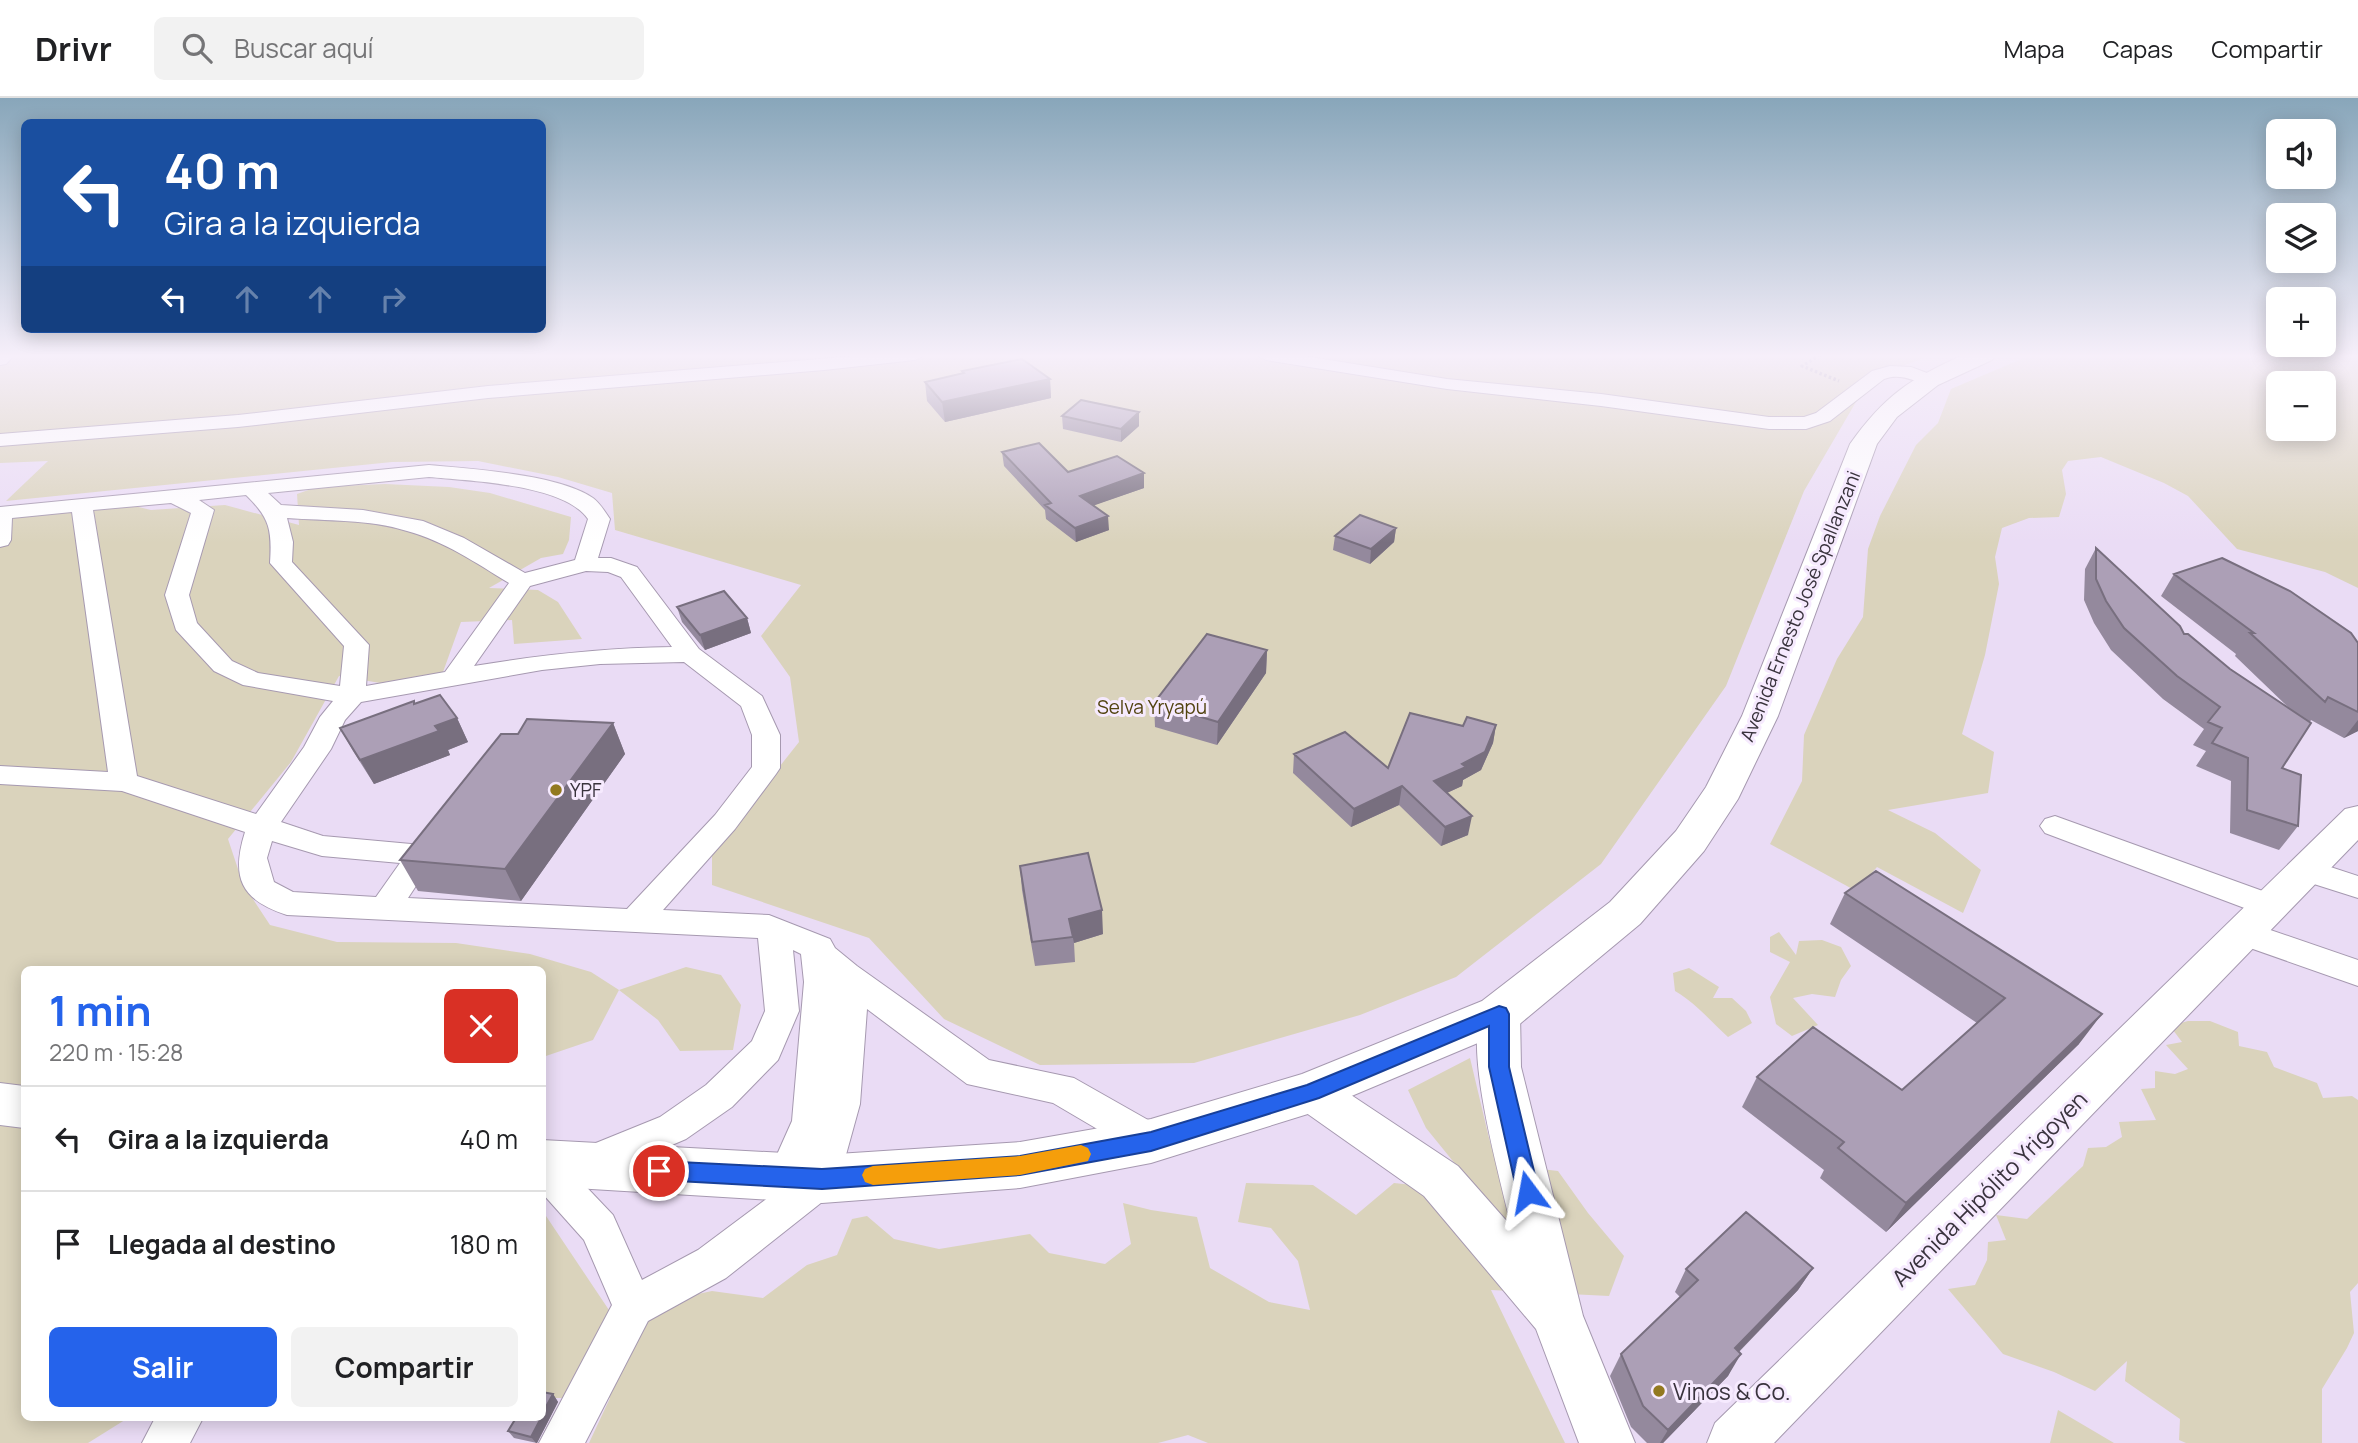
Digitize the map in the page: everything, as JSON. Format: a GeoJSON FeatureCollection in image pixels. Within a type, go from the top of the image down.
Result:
{"type":"FeatureCollection","features":[{"type":"Feature","properties":{"kind":"highway","name":"Avenida Ernesto José Spallanzani"},"geometry":{"type":"LineString","coordinates":[[556,1165],[804,1178],[1020,1165],[1151,1142],[1311,1092],[1499,1014],[1625,913],[1690,841],[1724,790],[1760,716],[1864,444],[1883,418]]}},
{"type":"Feature","properties":{"kind":"highway"},"geometry":{"type":"LineString","coordinates":[[0,1104],[21,1108]]}},
{"type":"Feature","properties":{"kind":"main road","name":"Avenida Hipólito Yrigoyen"},"geometry":{"type":"LineString","coordinates":[[1735,1443],[2358,818]]}},
{"type":"Feature","properties":{"kind":"main road"},"geometry":{"type":"LineString","coordinates":[[1499,1014],[1499,1067],[1557,1316],[1607,1443]]}},
{"type":"Feature","properties":{"kind":"main road"},"geometry":{"type":"LineString","coordinates":[[1311,1092],[1387,1141],[1441,1181],[1557,1316]]}},
{"type":"Feature","properties":{"kind":"street"},"geometry":{"type":"LineString","coordinates":[[0,440],[268,418]]}},
{"type":"Feature","properties":{"kind":"street"},"geometry":{"type":"LineString","coordinates":[[1731,418],[1769,423],[1807,423],[1821,418]]}},
{"type":"Feature","properties":{"kind":"street"},"geometry":{"type":"LineString","coordinates":[[0,540],[1,513],[429,471],[467,474],[551,490],[572,495],[587,503],[599,519],[585,564]]}},
{"type":"Feature","properties":{"kind":"street"},"geometry":{"type":"LineString","coordinates":[[249,487],[275,511],[282,542],[281,563],[357,645],[352,696],[332,718],[317,749],[261,829],[252,858],[260,888],[287,903],[769,927],[818,950],[845,975],[980,1073],[1061,1089],[1151,1142]]}},
{"type":"Feature","properties":{"kind":"street"},"geometry":{"type":"LineString","coordinates":[[173,495],[202,510],[177,595],[185,625],[223,666],[252,680],[352,696],[542,662],[600,656],[690,654]]}},
{"type":"Feature","properties":{"kind":"street"},"geometry":{"type":"LineString","coordinates":[[81,504],[124,782]]}},
{"type":"Feature","properties":{"kind":"street"},"geometry":{"type":"LineString","coordinates":[[275,511],[390,520],[417,526],[453,541],[522,581]]}},
{"type":"Feature","properties":{"kind":"street"},"geometry":{"type":"LineString","coordinates":[[453,678],[522,581],[585,564],[611,565],[629,572],[690,654],[753,702],[766,735],[766,768],[725,822],[635,920]]}},
{"type":"Feature","properties":{"kind":"street"},"geometry":{"type":"LineString","coordinates":[[0,775],[124,782],[261,829],[322,846],[422,854],[384,909]]}},
{"type":"Feature","properties":{"kind":"street"},"geometry":{"type":"LineString","coordinates":[[2055,826],[2257,919],[2358,973]]}},
{"type":"Feature","properties":{"kind":"street"},"geometry":{"type":"LineString","coordinates":[[2306,870],[2358,887]]}},
{"type":"Feature","properties":{"kind":"street"},"geometry":{"type":"LineString","coordinates":[[633,1307],[599,1228],[556,1165],[673,1128],[719,1096],[766,1050],[782,1011],[776,944],[769,927]]}},
{"type":"Feature","properties":{"kind":"street"},"geometry":{"type":"LineString","coordinates":[[804,1178],[821,982],[818,950]]}},
{"type":"Feature","properties":{"kind":"street"},"geometry":{"type":"LineString","coordinates":[[561,1443],[633,1307],[712,1264],[804,1178],[842,1104],[850,1003],[845,975]]}},
{"type":"Feature","properties":{"kind":"street"},"geometry":{"type":"LineString","coordinates":[[0,1114],[21,1109]]}},
{"type":"Feature","properties":{"kind":"street"},"geometry":{"type":"LineString","coordinates":[[164,1443],[178,1421]]}},
{"type":"Feature","properties":{"kind":"green space","name":"Selva Yryapú"},"geometry":{"type":"Polygon","coordinates":[[[0,418],[1847,418],[1804,491],[1726,686],[1601,864],[1456,977],[1360,1015],[1194,1063],[1040,1065],[944,1019],[869,938],[712,885],[712,852],[799,742],[790,677],[761,636],[801,585],[615,530],[612,493],[558,477],[478,461],[392,462],[6,501],[48,461],[0,463],[0,418]]]}},
{"type":"Feature","properties":{"kind":"green space"},"geometry":{"type":"Polygon","coordinates":[[[1940,418],[2266,418],[2266,441],[2336,441],[2336,418],[2358,418],[2358,588],[2325,572],[2237,549],[2188,496],[2101,457],[2068,461],[2062,470],[2066,494],[2059,517],[2029,518],[2002,528],[1995,557],[1999,584],[1985,655],[1962,734],[1994,752],[1988,793],[1888,810],[1935,833],[1981,870],[1963,913],[1877,867],[1856,891],[1770,844],[1802,781],[1804,735],[1837,659],[1863,617],[1868,549],[1880,516],[1916,445],[1940,418]]]}},
{"type":"Feature","properties":{"kind":"green space"},"geometry":{"type":"Polygon","coordinates":[[[385,484],[449,487],[490,493],[571,517],[569,540],[563,554],[541,558],[489,588],[538,590],[558,602],[582,639],[514,644],[512,620],[461,622],[443,672],[380,683],[339,676],[291,762],[228,839],[243,884],[270,925],[337,942],[456,943],[530,954],[591,972],[619,990],[593,1040],[546,1056],[546,966],[21,966],[21,1421],[123,1421],[88,1443],[0,1443],[0,520],[126,504],[151,510],[225,505],[299,525],[297,494],[317,487],[385,484]]]}},
{"type":"Feature","properties":{"kind":"green space"},"geometry":{"type":"Polygon","coordinates":[[[1779,932],[1796,955],[1799,941],[1822,940],[1841,947],[1851,966],[1841,980],[1835,997],[1812,994],[1793,998],[1818,1025],[1792,1036],[1776,1024],[1770,997],[1790,962],[1770,952],[1770,937],[1779,932]]]}},
{"type":"Feature","properties":{"kind":"green space"},"geometry":{"type":"Polygon","coordinates":[[[686,967],[721,975],[741,1005],[733,1050],[680,1051],[658,1020],[619,990],[686,967]]]}},
{"type":"Feature","properties":{"kind":"green space"},"geometry":{"type":"Polygon","coordinates":[[[1689,968],[1719,987],[1713,998],[1732,998],[1746,1011],[1752,1023],[1728,1037],[1675,991],[1673,973],[1689,968]]]}},
{"type":"Feature","properties":{"kind":"green space"},"geometry":{"type":"Polygon","coordinates":[[[2188,1021],[2210,1021],[2238,1032],[2239,1046],[2267,1052],[2274,1067],[2317,1083],[2323,1098],[2352,1096],[2358,1100],[2358,1283],[2350,1292],[2354,1333],[2322,1389],[2322,1443],[2186,1443],[2179,1440],[2180,1419],[2125,1381],[2127,1361],[2095,1391],[2054,1372],[2003,1354],[1948,1289],[1975,1285],[1987,1260],[1988,1242],[2006,1240],[1996,1215],[2027,1219],[2083,1166],[2088,1148],[2106,1147],[2122,1137],[2119,1122],[2156,1120],[2141,1089],[2155,1088],[2155,1071],[2175,1074],[2188,1069],[2166,1045],[2182,1042],[2170,1026],[2188,1021]]]}},
{"type":"Feature","properties":{"kind":"green space"},"geometry":{"type":"Polygon","coordinates":[[[1470,1058],[1506,1195],[1515,1166],[1558,1171],[1624,1256],[1609,1296],[1491,1290],[1565,1443],[1208,1443],[1188,1435],[1158,1443],[589,1443],[610,1398],[546,1398],[546,1216],[611,1313],[712,1291],[763,1298],[807,1265],[837,1255],[852,1219],[867,1216],[894,1239],[939,1249],[1030,1234],[1049,1253],[1105,1264],[1131,1244],[1123,1203],[1197,1217],[1210,1268],[1269,1302],[1310,1310],[1298,1261],[1271,1228],[1238,1222],[1246,1183],[1313,1185],[1356,1215],[1394,1183],[1478,1192],[1426,1128],[1408,1090],[1470,1058]]]}},
{"type":"Feature","properties":{"kind":"green space"},"geometry":{"type":"Polygon","coordinates":[[[2058,1410],[2114,1443],[2050,1443],[2058,1410]]]}},
{"type":"Feature","properties":{"kind":"building"},"geometry":{"type":"Polygon","coordinates":[[[1070,418],[1133,418],[1121,429],[1070,418]]]}},
{"type":"Feature","properties":{"kind":"building"},"geometry":{"type":"Polygon","coordinates":[[[1039,443],[1068,472],[1117,456],[1144,473],[1080,496],[1108,516],[1075,528],[1045,505],[1051,503],[1002,452],[1039,443]]]}},
{"type":"Feature","properties":{"kind":"building"},"geometry":{"type":"Polygon","coordinates":[[[1360,515],[1396,528],[1371,549],[1335,536],[1360,515]]]}},
{"type":"Feature","properties":{"kind":"building"},"geometry":{"type":"Polygon","coordinates":[[[2096,548],[2180,626],[2184,634],[2188,634],[2230,669],[2311,723],[2282,768],[2301,775],[2298,826],[2247,810],[2248,758],[2212,743],[2222,728],[2208,722],[2220,707],[2177,676],[2124,628],[2106,601],[2096,579],[2096,548]]]}},
{"type":"Feature","properties":{"kind":"building"},"geometry":{"type":"Polygon","coordinates":[[[2222,558],[2290,591],[2351,633],[2358,643],[2358,712],[2328,697],[2325,702],[2250,633],[2254,633],[2174,574],[2222,558]]]}},
{"type":"Feature","properties":{"kind":"building"},"geometry":{"type":"Polygon","coordinates":[[[724,591],[747,618],[700,635],[677,607],[724,591]]]}},
{"type":"Feature","properties":{"kind":"building"},"geometry":{"type":"Polygon","coordinates":[[[1207,634],[1267,650],[1218,722],[1154,703],[1207,634]]]}},
{"type":"Feature","properties":{"kind":"building"},"geometry":{"type":"Polygon","coordinates":[[[440,695],[457,718],[435,726],[439,731],[360,760],[340,728],[414,701],[414,704],[440,695]]]}},
{"type":"Feature","properties":{"kind":"building"},"geometry":{"type":"Polygon","coordinates":[[[1410,713],[1463,726],[1467,717],[1496,725],[1485,752],[1462,764],[1466,767],[1434,781],[1472,816],[1445,827],[1402,786],[1354,809],[1294,754],[1345,732],[1388,768],[1410,713]]]}},
{"type":"Feature","properties":{"kind":"building"},"geometry":{"type":"Polygon","coordinates":[[[527,719],[613,723],[505,869],[400,860],[501,734],[518,734],[527,719]]]}},
{"type":"Feature","properties":{"kind":"building"},"geometry":{"type":"Polygon","coordinates":[[[1088,853],[1102,910],[1069,919],[1073,937],[1032,942],[1020,866],[1088,853]]]}},
{"type":"Feature","properties":{"kind":"building"},"geometry":{"type":"Polygon","coordinates":[[[1876,871],[2102,1014],[1906,1203],[1838,1148],[1844,1142],[1757,1077],[1813,1027],[1902,1090],[2005,998],[1845,893],[1876,871]]]}},
{"type":"Feature","properties":{"kind":"building"},"geometry":{"type":"Polygon","coordinates":[[[1746,1212],[1813,1268],[1735,1348],[1741,1354],[1668,1430],[1643,1406],[1621,1354],[1698,1280],[1686,1269],[1746,1212]]]}},
{"type":"Feature","properties":{"kind":"building"},"geometry":{"type":"Polygon","coordinates":[[[546,1393],[553,1394],[546,1407],[546,1393]]]}},
{"type":"Feature","properties":{"kind":"building"},"geometry":{"type":"Polygon","coordinates":[[[514,1421],[539,1421],[531,1437],[508,1431],[514,1421]]]}},
{"type":"Feature","properties":{"kind":"slow traffic"},"geometry":{"type":"LineString","coordinates":[[873,1175],[1020,1165],[1081,1154]]}},
{"type":"Feature","properties":{"kind":"place","name":"YPF"},"geometry":{"type":"Point","coordinates":[556,790]}},
{"type":"Feature","properties":{"kind":"place","name":"Vinos & Co."},"geometry":{"type":"Point","coordinates":[1659,1391]}},
{"type":"Feature","properties":{"kind":"route"},"geometry":{"type":"LineString","coordinates":[[659,1171],[822,1179],[1020,1165],[1151,1142],[1311,1092],[1499,1014],[1499,1067],[1528,1192]]}}]}
